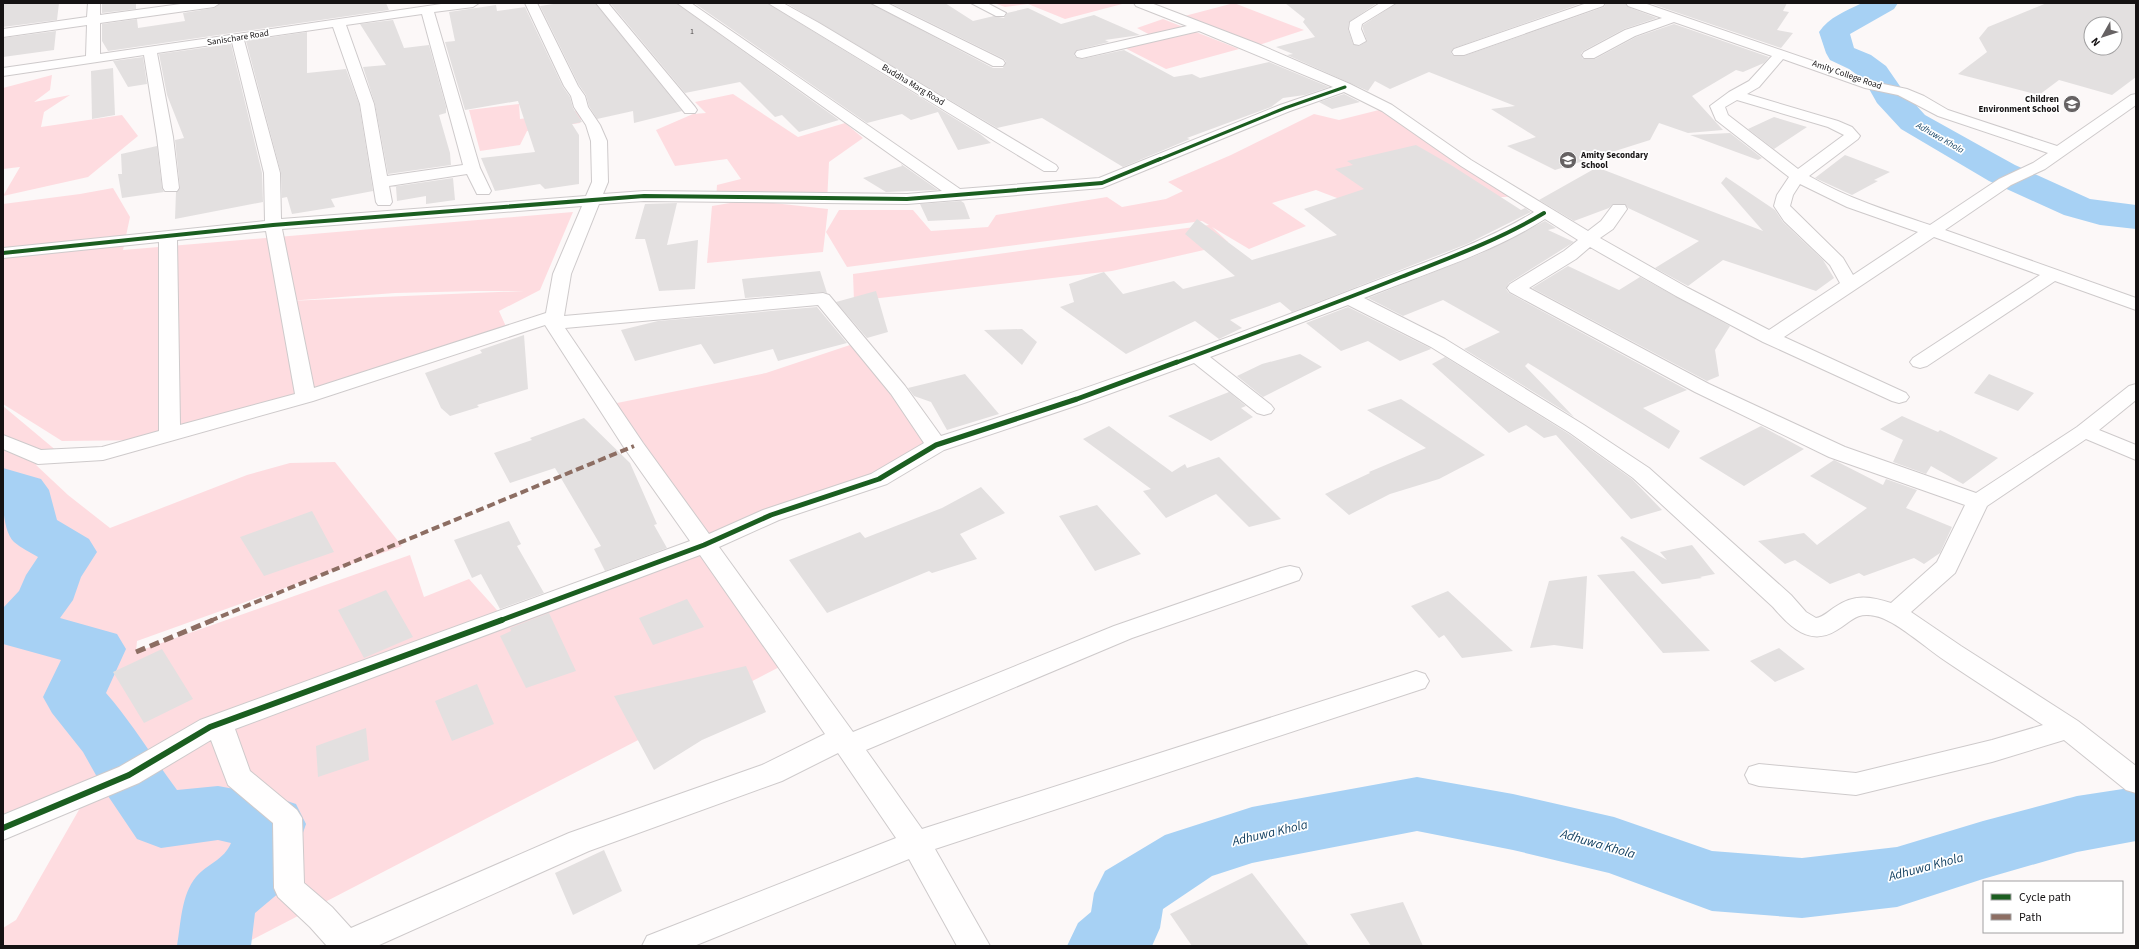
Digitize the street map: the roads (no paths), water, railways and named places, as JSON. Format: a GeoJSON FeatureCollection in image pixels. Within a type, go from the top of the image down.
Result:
{"type":"FeatureCollection","features":[{"type":"Feature","properties":{"kind":"street"},"geometry":{"type":"LineString","coordinates":[[93,59],[94,3]]}},
{"type":"Feature","properties":{"kind":"street"},"geometry":{"type":"LineString","coordinates":[[3,33],[214,3]]}},
{"type":"Feature","properties":{"kind":"street","name":"Sanischare Road"},"geometry":{"type":"LineString","coordinates":[[3,72],[473,3]]}},
{"type":"Feature","properties":{"kind":"street"},"geometry":{"type":"LineString","coordinates":[[531,3],[571,86],[578,96],[581,107],[593,125],[598,141],[600,182],[591,200],[562,274],[553,320],[634,446],[916,843],[974,946]]}},
{"type":"Feature","properties":{"kind":"street"},"geometry":{"type":"LineString","coordinates":[[602,3],[690,110]]}},
{"type":"Feature","properties":{"kind":"street"},"geometry":{"type":"LineString","coordinates":[[683,3],[957,194]]}},
{"type":"Feature","properties":{"kind":"street","name":"Buddha Marg Road"},"geometry":{"type":"LineString","coordinates":[[774,3],[815,26],[1050,168]]}},
{"type":"Feature","properties":{"kind":"street"},"geometry":{"type":"LineString","coordinates":[[878,3],[998,62]]}},
{"type":"Feature","properties":{"kind":"street"},"geometry":{"type":"LineString","coordinates":[[977,3],[1000,13]]}},
{"type":"Feature","properties":{"kind":"street"},"geometry":{"type":"LineString","coordinates":[[1140,3],[1198,27],[1253,47],[1345,87],[1391,111],[1466,163],[1544,213],[1682,292],[1770,338],[1899,397]]}},
{"type":"Feature","properties":{"kind":"street"},"geometry":{"type":"LineString","coordinates":[[1359,41],[1355,29],[1356,22],[1376,9],[1390,3]]}},
{"type":"Feature","properties":{"kind":"street"},"geometry":{"type":"LineString","coordinates":[[1458,52],[1599,3]]}},
{"type":"Feature","properties":{"kind":"street","name":"Amity College Road"},"geometry":{"type":"LineString","coordinates":[[1632,3],[1781,53],[1870,85],[1902,92],[1943,113],[2060,152]]}},
{"type":"Feature","properties":{"kind":"street"},"geometry":{"type":"LineString","coordinates":[[427,10],[472,168],[483,192]]}},
{"type":"Feature","properties":{"kind":"street"},"geometry":{"type":"LineString","coordinates":[[1589,55],[1630,33],[1673,18]]}},
{"type":"Feature","properties":{"kind":"street"},"geometry":{"type":"LineString","coordinates":[[338,22],[367,104],[384,202]]}},
{"type":"Feature","properties":{"kind":"street"},"geometry":{"type":"LineString","coordinates":[[1082,54],[1198,27]]}},
{"type":"Feature","properties":{"kind":"street"},"geometry":{"type":"LineString","coordinates":[[237,38],[272,173],[273,226],[306,397]]}},
{"type":"Feature","properties":{"kind":"street"},"geometry":{"type":"LineString","coordinates":[[150,51],[165,137],[170,188]]}},
{"type":"Feature","properties":{"kind":"street"},"geometry":{"type":"LineString","coordinates":[[1781,53],[1754,84],[1717,106],[1721,117],[1798,176],[1812,185],[1848,202],[2010,257],[2052,275],[2136,304]]}},
{"type":"Feature","properties":{"kind":"street"},"geometry":{"type":"LineString","coordinates":[[3,253],[273,226],[644,196],[906,199],[1102,183],[1285,108],[1345,87]]}},
{"type":"Feature","properties":{"kind":"street"},"geometry":{"type":"LineString","coordinates":[[1734,95],[1833,124],[1847,130],[1854,136],[1798,176],[1785,195],[1782,206],[1790,217],[1822,245],[1837,262],[1850,285]]}},
{"type":"Feature","properties":{"kind":"street"},"geometry":{"type":"LineString","coordinates":[[1770,338],[2005,182],[2021,173],[2039,166],[2136,98]]}},
{"type":"Feature","properties":{"kind":"street"},"geometry":{"type":"LineString","coordinates":[[381,182],[472,168]]}},
{"type":"Feature","properties":{"kind":"street"},"geometry":{"type":"LineString","coordinates":[[1620,209],[1607,225],[1570,255],[1516,288],[1702,388],[1837,452],[1978,502]]}},
{"type":"Feature","properties":{"kind":"street"},"geometry":{"type":"LineString","coordinates":[[3,828],[129,775],[210,726],[244,716],[704,546],[771,515],[879,479],[936,445],[1070,401],[1349,298],[1469,250],[1526,224],[1544,213]]}},
{"type":"Feature","properties":{"kind":"street"},"geometry":{"type":"LineString","coordinates":[[168,236],[170,434]]}},
{"type":"Feature","properties":{"kind":"street"},"geometry":{"type":"LineString","coordinates":[[1920,362],[2052,275]]}},
{"type":"Feature","properties":{"kind":"street"},"geometry":{"type":"LineString","coordinates":[[1349,298],[1438,343],[1577,429],[1641,473],[1782,601],[1797,618],[1813,628],[1827,625],[1854,606],[1876,607],[1895,612],[1952,653],[2068,728],[2136,782]]}},
{"type":"Feature","properties":{"kind":"street"},"geometry":{"type":"LineString","coordinates":[[3,442],[38,457],[103,453],[306,397],[553,320],[823,299],[898,390],[936,445]]}},
{"type":"Feature","properties":{"kind":"street"},"geometry":{"type":"LineString","coordinates":[[1196,355],[1264,410]]}},
{"type":"Feature","properties":{"kind":"street"},"geometry":{"type":"LineString","coordinates":[[1895,612],[1947,567],[1978,502],[2084,430],[2136,390]]}},
{"type":"Feature","properties":{"kind":"street"},"geometry":{"type":"LineString","coordinates":[[2084,430],[2136,453]]}},
{"type":"Feature","properties":{"kind":"street"},"geometry":{"type":"LineString","coordinates":[[219,724],[238,777],[287,818],[289,888],[321,918],[346,945],[579,842],[772,773],[845,742],[1123,632],[1290,574]]}},
{"type":"Feature","properties":{"kind":"street"},"geometry":{"type":"LineString","coordinates":[[658,946],[916,843],[1416,681]]}},
{"type":"Feature","properties":{"kind":"street"},"geometry":{"type":"LineString","coordinates":[[1759,775],[1856,784],[1992,751],[2068,728]]}},
{"type":"Feature","properties":{"kind":"waterway","name":"Adhuwa Khola"},"geometry":{"type":"LineString","coordinates":[[1884,3],[1851,19],[1834,32],[1841,53],[1860,62],[1875,73],[1883,83],[1889,96],[1913,122],[2002,173],[2077,207],[2100,213],[2136,217]]}},
{"type":"Feature","properties":{"kind":"waterway","name":"Adhuwa Khola"},"geometry":{"type":"LineString","coordinates":[[3,484],[23,490],[32,529],[70,552],[54,575],[44,600],[19,628],[96,649],[74,697],[105,735],[129,775],[161,820],[218,813],[272,824],[255,871],[221,899],[214,946]]}},
{"type":"Feature","properties":{"kind":"waterway","name":"Adhuwa Khola"},"geometry":{"type":"LineString","coordinates":[[1104,946],[1124,928],[1130,893],[1189,855],[1252,835],[1417,804],[1513,822],[1614,846],[1712,881],[1802,888],[1897,877],[1983,850],[2077,824],[2136,814]]}},
{"type":"Feature","properties":{"kind":"place","name":"Children Environment School"},"geometry":{"type":"Point","coordinates":[2072,104]}},
{"type":"Feature","properties":{"kind":"place","name":"Amity Secondary School"},"geometry":{"type":"Point","coordinates":[1568,160]}}]}
